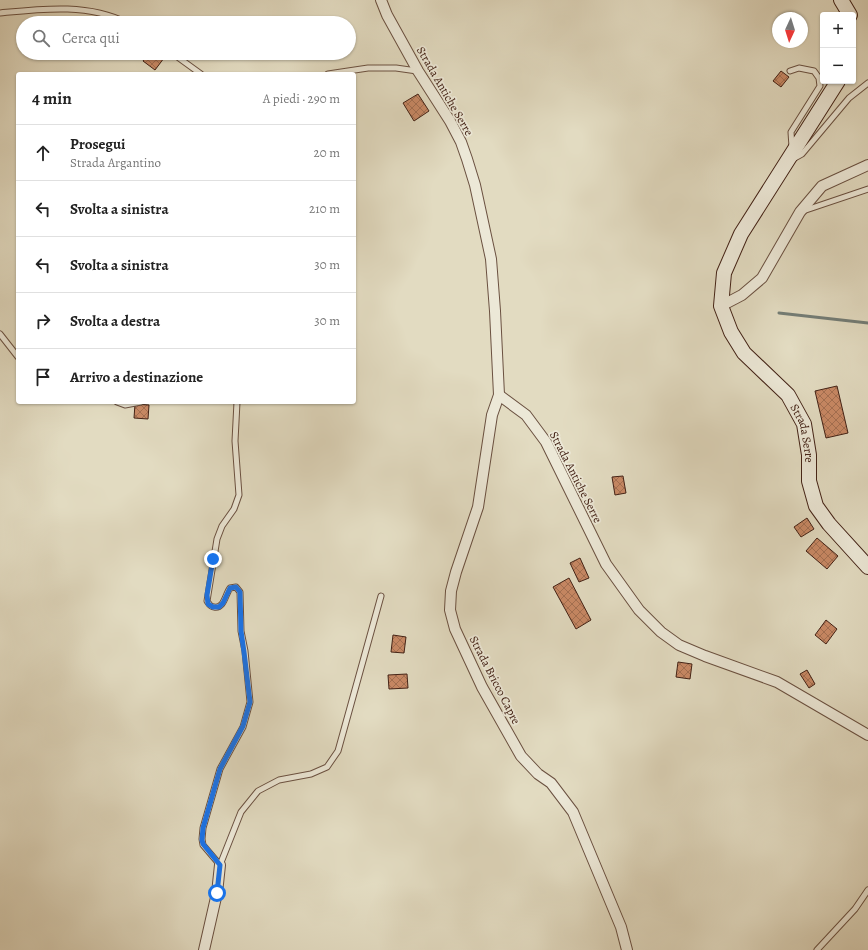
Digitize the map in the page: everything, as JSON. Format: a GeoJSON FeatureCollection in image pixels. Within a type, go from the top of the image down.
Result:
{"type":"FeatureCollection","features":[{"type":"Feature","properties":{"kind":"main road"},"geometry":{"type":"LineString","coordinates":[[841,0],[848,12]]}},
{"type":"Feature","properties":{"kind":"main road","name":"Strada Serre"},"geometry":{"type":"LineString","coordinates":[[836,84],[738,241],[724,273],[721,306],[731,332],[744,353],[788,395],[804,424],[809,455],[809,481],[816,506],[868,568]]}},
{"type":"Feature","properties":{"kind":"street","name":"Strada Antiche Serre"},"geometry":{"type":"LineString","coordinates":[[381,0],[387,15],[418,71],[450,121],[468,159],[491,259],[500,394],[526,415],[546,442],[606,564],[639,610],[661,632],[679,645],[777,682],[868,735]]}},
{"type":"Feature","properties":{"kind":"street"},"geometry":{"type":"LineString","coordinates":[[721,306],[742,295],[762,278],[800,212],[822,186],[868,165]]}},
{"type":"Feature","properties":{"kind":"street","name":"Strada Bricco Capre"},"geometry":{"type":"LineString","coordinates":[[500,394],[492,415],[478,506],[456,572],[451,591],[450,610],[455,629],[482,687],[521,756],[538,774],[551,783],[573,812],[622,927],[627,950]]}},
{"type":"Feature","properties":{"kind":"street"},"geometry":{"type":"LineString","coordinates":[[204,950],[217,893],[220,865]]}},
{"type":"Feature","properties":{"kind":"lane"},"geometry":{"type":"LineString","coordinates":[[0,13],[49,8],[92,12],[107,16]]}},
{"type":"Feature","properties":{"kind":"lane"},"geometry":{"type":"LineString","coordinates":[[182,60],[198,72]]}},
{"type":"Feature","properties":{"kind":"lane"},"geometry":{"type":"LineString","coordinates":[[341,72],[368,68],[396,68],[418,71]]}},
{"type":"Feature","properties":{"kind":"lane"},"geometry":{"type":"LineString","coordinates":[[790,71],[799,68],[814,71],[819,78],[820,86],[791,132],[789,158],[802,154],[849,98],[868,83]]}},
{"type":"Feature","properties":{"kind":"lane"},"geometry":{"type":"LineString","coordinates":[[800,212],[868,189]]}},
{"type":"Feature","properties":{"kind":"lane"},"geometry":{"type":"LineString","coordinates":[[0,334],[16,354]]}},
{"type":"Feature","properties":{"kind":"lane"},"geometry":{"type":"LineString","coordinates":[[237,404],[235,441],[239,495],[234,509],[222,526],[217,539],[207,601],[210,606],[219,607],[223,603],[230,588],[236,587],[240,592],[241,631],[250,702],[243,726],[220,769],[203,828],[203,844],[220,865],[241,812],[258,790],[279,780],[311,774],[327,767],[338,751],[380,596]]}},
{"type":"Feature","properties":{"kind":"lane"},"geometry":{"type":"LineString","coordinates":[[817,950],[850,914],[868,890]]}},
{"type":"Feature","properties":{"kind":"building"},"geometry":{"type":"Polygon","coordinates":[[[144,60],[162,60],[155,70],[143,61],[144,60]]]}},
{"type":"Feature","properties":{"kind":"building"},"geometry":{"type":"Polygon","coordinates":[[[781,71],[789,77],[781,87],[773,81],[781,71]]]}},
{"type":"Feature","properties":{"kind":"building"},"geometry":{"type":"Polygon","coordinates":[[[418,94],[429,111],[414,121],[403,103],[418,94]]]}},
{"type":"Feature","properties":{"kind":"building"},"geometry":{"type":"Polygon","coordinates":[[[837,386],[848,433],[826,438],[815,391],[837,386]]]}},
{"type":"Feature","properties":{"kind":"building"},"geometry":{"type":"Polygon","coordinates":[[[135,404],[149,405],[148,419],[134,418],[135,404]]]}},
{"type":"Feature","properties":{"kind":"building"},"geometry":{"type":"Polygon","coordinates":[[[623,476],[626,493],[615,495],[612,477],[623,476]]]}},
{"type":"Feature","properties":{"kind":"building"},"geometry":{"type":"Polygon","coordinates":[[[807,518],[814,529],[801,537],[794,527],[807,518]]]}},
{"type":"Feature","properties":{"kind":"building"},"geometry":{"type":"Polygon","coordinates":[[[817,538],[838,556],[827,569],[806,551],[817,538]]]}},
{"type":"Feature","properties":{"kind":"building"},"geometry":{"type":"Polygon","coordinates":[[[580,558],[589,578],[579,582],[570,563],[580,558]]]}},
{"type":"Feature","properties":{"kind":"building"},"geometry":{"type":"Polygon","coordinates":[[[569,578],[591,620],[576,629],[553,587],[569,578]]]}},
{"type":"Feature","properties":{"kind":"building"},"geometry":{"type":"Polygon","coordinates":[[[826,620],[837,629],[826,644],[815,635],[826,620]]]}},
{"type":"Feature","properties":{"kind":"building"},"geometry":{"type":"Polygon","coordinates":[[[393,635],[406,637],[404,653],[391,652],[393,635]]]}},
{"type":"Feature","properties":{"kind":"building"},"geometry":{"type":"Polygon","coordinates":[[[678,662],[692,664],[690,679],[676,677],[678,662]]]}},
{"type":"Feature","properties":{"kind":"building"},"geometry":{"type":"Polygon","coordinates":[[[807,670],[815,684],[809,688],[800,674],[807,670]]]}},
{"type":"Feature","properties":{"kind":"building"},"geometry":{"type":"Polygon","coordinates":[[[407,674],[408,688],[389,689],[388,675],[407,674]]]}},
{"type":"Feature","properties":{"kind":"waterway"},"geometry":{"type":"LineString","coordinates":[[779,313],[868,323]]}},
{"type":"Feature","properties":{"kind":"route"},"geometry":{"type":"LineString","coordinates":[[213,559],[207,595],[208,604],[216,608],[221,606],[230,588],[236,587],[240,592],[241,631],[250,702],[243,726],[220,769],[203,828],[203,844],[220,865],[217,893]]}}]}
